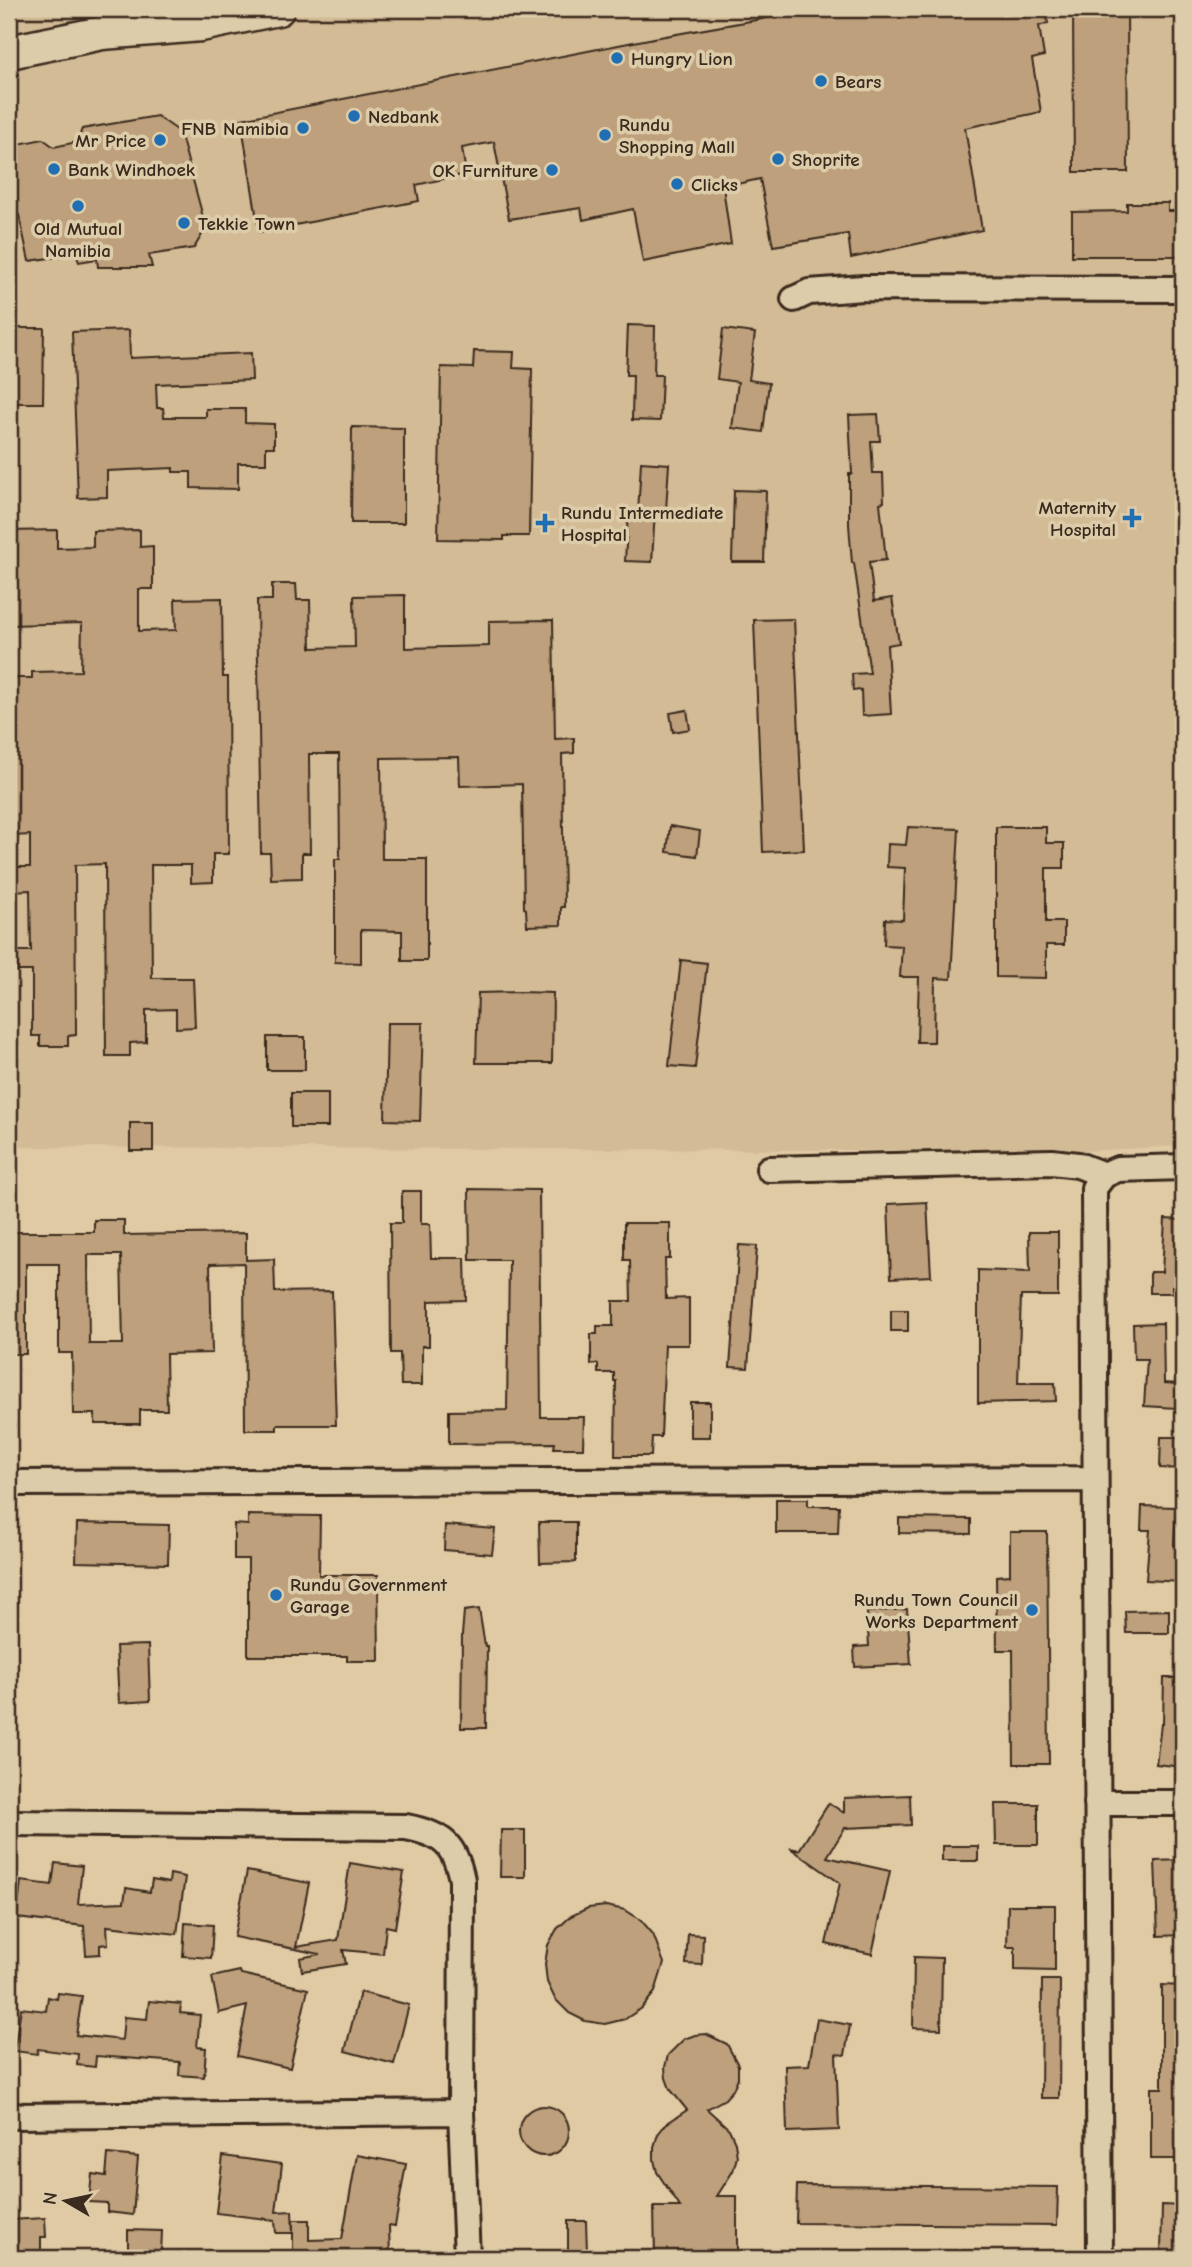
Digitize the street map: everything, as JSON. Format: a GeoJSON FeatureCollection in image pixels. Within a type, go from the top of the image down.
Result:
{"type":"FeatureCollection","features":[{"type":"Feature","properties":{"kind":"main road"},"geometry":{"type":"LineString","coordinates":[[9,72],[110,53],[201,25],[278,9]]}},
{"type":"Feature","properties":{"kind":"main road"},"geometry":{"type":"LineString","coordinates":[[9,52],[102,33],[201,25]]}},
{"type":"Feature","properties":{"kind":"street"},"geometry":{"type":"LineString","coordinates":[[794,299],[809,292],[863,288],[1183,289]]}},
{"type":"Feature","properties":{"kind":"street"},"geometry":{"type":"LineString","coordinates":[[769,1169],[1052,1161],[1078,1165],[1104,1175]]}},
{"type":"Feature","properties":{"kind":"street"},"geometry":{"type":"LineString","coordinates":[[1100,2258],[1094,1188],[1104,1175],[1118,1169],[1183,1167]]}},
{"type":"Feature","properties":{"kind":"street"},"geometry":{"type":"LineString","coordinates":[[9,1483],[1095,1479]]}},
{"type":"Feature","properties":{"kind":"street"},"geometry":{"type":"LineString","coordinates":[[1097,1803],[1183,1803]]}},
{"type":"Feature","properties":{"kind":"street"},"geometry":{"type":"LineString","coordinates":[[9,1823],[406,1827],[431,1832],[447,1843],[458,1860],[462,1880],[461,2112],[467,2258]]}},
{"type":"Feature","properties":{"kind":"street"},"geometry":{"type":"LineString","coordinates":[[9,2116],[461,2112]]}},
{"type":"Feature","properties":{"kind":"shaded area","name":"Rundu Intermediate Hospital"},"geometry":{"type":"Polygon","coordinates":[[[9,9],[1183,9],[1183,1146],[1083,1151],[9,1147],[9,9]]]}},
{"type":"Feature","properties":{"kind":"building","name":"Rundu Shopping Mall"},"geometry":{"type":"Polygon","coordinates":[[[818,9],[1045,9],[1048,23],[1039,26],[1044,56],[1032,59],[1041,112],[965,128],[982,230],[851,258],[848,234],[773,246],[760,179],[723,187],[731,244],[643,262],[633,209],[583,220],[581,208],[509,219],[494,142],[462,148],[466,174],[416,185],[419,201],[259,232],[241,119],[654,38],[818,9]]]}},
{"type":"Feature","properties":{"kind":"building"},"geometry":{"type":"Polygon","coordinates":[[[1073,9],[1127,9],[1128,172],[1074,172],[1073,9]]]}},
{"type":"Feature","properties":{"kind":"building"},"geometry":{"type":"Polygon","coordinates":[[[157,116],[180,132],[206,228],[194,248],[149,255],[152,267],[98,267],[97,259],[79,262],[76,254],[29,261],[19,215],[9,218],[9,146],[43,139],[54,147],[77,142],[82,129],[157,116]]]}},
{"type":"Feature","properties":{"kind":"building"},"geometry":{"type":"Polygon","coordinates":[[[1127,203],[1168,203],[1168,211],[1183,211],[1183,256],[1072,256],[1072,212],[1127,211],[1127,203]]]}},
{"type":"Feature","properties":{"kind":"building"},"geometry":{"type":"Polygon","coordinates":[[[628,325],[655,326],[654,375],[662,375],[660,421],[632,420],[633,375],[626,375],[628,325]]]}},
{"type":"Feature","properties":{"kind":"building"},"geometry":{"type":"Polygon","coordinates":[[[9,328],[44,328],[43,403],[9,403],[9,328]]]}},
{"type":"Feature","properties":{"kind":"building"},"geometry":{"type":"Polygon","coordinates":[[[723,329],[755,333],[749,380],[769,383],[763,432],[732,428],[738,382],[717,379],[723,329]]]}},
{"type":"Feature","properties":{"kind":"building"},"geometry":{"type":"Polygon","coordinates":[[[129,330],[130,358],[251,353],[252,380],[156,384],[157,408],[163,408],[164,417],[206,417],[206,409],[245,409],[245,423],[274,424],[274,447],[266,447],[266,463],[238,463],[238,489],[191,488],[191,472],[173,472],[173,468],[107,471],[107,497],[78,498],[72,332],[129,330]]]}},
{"type":"Feature","properties":{"kind":"building"},"geometry":{"type":"Polygon","coordinates":[[[474,351],[514,352],[513,368],[532,369],[529,536],[504,536],[504,540],[438,539],[441,367],[473,368],[474,351]]]}},
{"type":"Feature","properties":{"kind":"building"},"geometry":{"type":"Polygon","coordinates":[[[878,414],[880,441],[871,441],[873,473],[883,473],[884,502],[880,503],[886,560],[869,562],[874,601],[892,598],[899,643],[887,645],[891,714],[862,716],[861,690],[853,691],[852,674],[870,673],[852,563],[849,524],[849,474],[852,474],[849,415],[878,414]]]}},
{"type":"Feature","properties":{"kind":"building"},"geometry":{"type":"Polygon","coordinates":[[[352,427],[404,428],[404,523],[351,523],[352,427]]]}},
{"type":"Feature","properties":{"kind":"building"},"geometry":{"type":"Polygon","coordinates":[[[641,462],[669,464],[666,510],[655,509],[652,562],[625,561],[628,513],[638,514],[641,462]]]}},
{"type":"Feature","properties":{"kind":"building"},"geometry":{"type":"Polygon","coordinates":[[[734,490],[766,491],[764,562],[732,562],[734,490]]]}},
{"type":"Feature","properties":{"kind":"building"},"geometry":{"type":"Polygon","coordinates":[[[57,530],[57,548],[93,547],[93,531],[140,530],[140,547],[153,546],[153,589],[139,589],[139,631],[176,630],[175,599],[222,598],[223,677],[228,677],[229,854],[213,854],[213,882],[191,883],[191,865],[151,865],[152,978],[193,978],[195,1027],[176,1028],[176,1009],[146,1010],[146,1042],[130,1043],[130,1056],[106,1056],[105,864],[75,865],[76,1035],[68,1036],[68,1046],[40,1046],[40,1036],[32,1036],[32,971],[17,971],[17,951],[31,951],[30,890],[9,891],[9,867],[30,867],[30,835],[12,836],[9,822],[9,678],[32,678],[32,672],[81,671],[82,623],[9,625],[9,531],[57,530]]]}},
{"type":"Feature","properties":{"kind":"building"},"geometry":{"type":"Polygon","coordinates":[[[272,584],[296,584],[297,600],[310,600],[311,648],[355,647],[354,596],[405,595],[405,648],[489,646],[489,621],[553,620],[555,739],[574,738],[574,753],[562,754],[564,907],[561,907],[561,925],[527,926],[524,908],[522,784],[460,786],[459,757],[381,758],[382,859],[427,859],[427,961],[402,961],[402,931],[361,930],[361,963],[335,962],[335,859],[340,859],[339,754],[309,754],[310,853],[302,853],[302,878],[271,879],[270,853],[261,853],[257,600],[272,600],[272,584]]]}},
{"type":"Feature","properties":{"kind":"building"},"geometry":{"type":"Polygon","coordinates":[[[794,619],[804,850],[763,852],[754,620],[794,619]]]}},
{"type":"Feature","properties":{"kind":"building"},"geometry":{"type":"Polygon","coordinates":[[[687,710],[690,729],[673,732],[670,713],[687,710]]]}},
{"type":"Feature","properties":{"kind":"building"},"geometry":{"type":"Polygon","coordinates":[[[670,826],[700,831],[697,856],[667,852],[670,826]]]}},
{"type":"Feature","properties":{"kind":"building"},"geometry":{"type":"Polygon","coordinates":[[[908,827],[959,829],[951,979],[935,978],[934,1042],[917,1042],[919,977],[900,977],[902,946],[884,945],[885,919],[903,920],[905,868],[887,867],[888,844],[906,845],[908,827]]]}},
{"type":"Feature","properties":{"kind":"building"},"geometry":{"type":"Polygon","coordinates":[[[996,827],[1046,827],[1046,843],[1064,843],[1064,868],[1046,868],[1046,922],[1064,922],[1064,945],[1046,945],[1046,978],[996,977],[996,827]]]}},
{"type":"Feature","properties":{"kind":"building"},"geometry":{"type":"Polygon","coordinates":[[[681,960],[707,963],[695,1068],[669,1066],[681,960]]]}},
{"type":"Feature","properties":{"kind":"building"},"geometry":{"type":"Polygon","coordinates":[[[478,993],[553,993],[552,1063],[476,1063],[478,993]]]}},
{"type":"Feature","properties":{"kind":"building"},"geometry":{"type":"Polygon","coordinates":[[[387,1023],[423,1023],[420,1121],[385,1120],[387,1023]]]}},
{"type":"Feature","properties":{"kind":"building"},"geometry":{"type":"Polygon","coordinates":[[[267,1037],[305,1037],[305,1070],[267,1070],[267,1037]]]}},
{"type":"Feature","properties":{"kind":"building"},"geometry":{"type":"Polygon","coordinates":[[[291,1093],[328,1093],[328,1127],[291,1127],[291,1093]]]}},
{"type":"Feature","properties":{"kind":"building"},"geometry":{"type":"Polygon","coordinates":[[[130,1123],[153,1123],[153,1151],[130,1151],[130,1123]]]}},
{"type":"Feature","properties":{"kind":"building"},"geometry":{"type":"Polygon","coordinates":[[[469,1189],[539,1190],[541,1417],[584,1417],[583,1448],[554,1448],[555,1443],[449,1444],[449,1411],[507,1410],[509,1260],[470,1260],[469,1189]]]}},
{"type":"Feature","properties":{"kind":"building"},"geometry":{"type":"Polygon","coordinates":[[[402,1191],[421,1191],[421,1224],[430,1224],[431,1258],[465,1258],[466,1300],[429,1301],[429,1346],[422,1346],[422,1385],[401,1385],[400,1353],[391,1353],[390,1223],[402,1223],[402,1191]]]}},
{"type":"Feature","properties":{"kind":"building"},"geometry":{"type":"Polygon","coordinates":[[[927,1202],[931,1276],[891,1278],[888,1204],[927,1202]]]}},
{"type":"Feature","properties":{"kind":"building"},"geometry":{"type":"Polygon","coordinates":[[[1165,1219],[1183,1220],[1182,1286],[1172,1286],[1172,1293],[1150,1293],[1150,1272],[1162,1272],[1165,1219]]]}},
{"type":"Feature","properties":{"kind":"building"},"geometry":{"type":"Polygon","coordinates":[[[94,1220],[124,1220],[124,1235],[246,1233],[246,1260],[274,1259],[275,1292],[332,1291],[336,1425],[277,1425],[277,1430],[245,1430],[244,1263],[210,1264],[212,1353],[166,1354],[167,1410],[140,1410],[140,1424],[95,1424],[95,1414],[73,1414],[72,1353],[59,1353],[59,1264],[26,1264],[26,1354],[9,1354],[9,1232],[94,1232],[94,1220]],[[88,1255],[89,1344],[123,1344],[121,1255],[88,1255]]]}},
{"type":"Feature","properties":{"kind":"building"},"geometry":{"type":"Polygon","coordinates":[[[624,1223],[670,1223],[670,1259],[665,1259],[666,1299],[689,1298],[689,1345],[665,1345],[661,1437],[652,1437],[651,1456],[615,1456],[614,1373],[598,1373],[598,1364],[591,1364],[591,1334],[597,1334],[597,1326],[613,1326],[613,1301],[631,1301],[630,1260],[624,1260],[624,1223]]]}},
{"type":"Feature","properties":{"kind":"building"},"geometry":{"type":"Polygon","coordinates":[[[1029,1232],[1058,1232],[1058,1296],[1021,1296],[1018,1383],[1055,1383],[1056,1401],[978,1403],[978,1270],[1030,1272],[1029,1232]]]}},
{"type":"Feature","properties":{"kind":"building"},"geometry":{"type":"Polygon","coordinates":[[[739,1245],[757,1246],[748,1368],[730,1367],[739,1245]]]}},
{"type":"Feature","properties":{"kind":"building"},"geometry":{"type":"Polygon","coordinates":[[[891,1310],[908,1310],[908,1331],[891,1331],[891,1310]]]}},
{"type":"Feature","properties":{"kind":"building"},"geometry":{"type":"Polygon","coordinates":[[[1163,1323],[1164,1383],[1178,1384],[1177,1408],[1144,1406],[1147,1359],[1134,1359],[1133,1324],[1163,1323]]]}},
{"type":"Feature","properties":{"kind":"building"},"geometry":{"type":"Polygon","coordinates":[[[690,1402],[710,1402],[710,1437],[690,1437],[690,1402]]]}},
{"type":"Feature","properties":{"kind":"building"},"geometry":{"type":"Polygon","coordinates":[[[1161,1437],[1183,1437],[1183,1469],[1160,1468],[1161,1437]]]}},
{"type":"Feature","properties":{"kind":"building"},"geometry":{"type":"Polygon","coordinates":[[[776,1499],[808,1499],[808,1506],[839,1506],[838,1533],[776,1533],[776,1499]]]}},
{"type":"Feature","properties":{"kind":"building"},"geometry":{"type":"Polygon","coordinates":[[[1142,1506],[1176,1507],[1174,1545],[1180,1546],[1179,1566],[1183,1567],[1183,1582],[1146,1580],[1150,1530],[1141,1530],[1142,1506]]]}},
{"type":"Feature","properties":{"kind":"building"},"geometry":{"type":"Polygon","coordinates":[[[248,1515],[320,1516],[319,1575],[378,1575],[379,1661],[347,1661],[347,1656],[248,1656],[248,1559],[234,1559],[234,1524],[248,1525],[248,1515]]]}},
{"type":"Feature","properties":{"kind":"building"},"geometry":{"type":"Polygon","coordinates":[[[899,1518],[971,1519],[971,1534],[899,1533],[899,1518]]]}},
{"type":"Feature","properties":{"kind":"building"},"geometry":{"type":"Polygon","coordinates":[[[539,1522],[576,1522],[576,1562],[540,1563],[539,1522]]]}},
{"type":"Feature","properties":{"kind":"building"},"geometry":{"type":"Polygon","coordinates":[[[77,1523],[169,1525],[168,1564],[76,1562],[77,1523]]]}},
{"type":"Feature","properties":{"kind":"building"},"geometry":{"type":"Polygon","coordinates":[[[445,1525],[495,1529],[492,1554],[444,1550],[445,1525]]]}},
{"type":"Feature","properties":{"kind":"building"},"geometry":{"type":"Polygon","coordinates":[[[1010,1532],[1047,1532],[1049,1764],[1014,1764],[1013,1650],[997,1650],[996,1576],[1010,1575],[1010,1532]]]}},
{"type":"Feature","properties":{"kind":"building"},"geometry":{"type":"Polygon","coordinates":[[[479,1609],[487,1646],[486,1728],[461,1728],[464,1611],[479,1609]]]}},
{"type":"Feature","properties":{"kind":"building"},"geometry":{"type":"Polygon","coordinates":[[[907,1609],[911,1664],[855,1667],[854,1647],[869,1646],[867,1612],[907,1609]]]}},
{"type":"Feature","properties":{"kind":"building"},"geometry":{"type":"Polygon","coordinates":[[[1169,1610],[1169,1633],[1126,1633],[1125,1611],[1169,1610]]]}},
{"type":"Feature","properties":{"kind":"building"},"geometry":{"type":"Polygon","coordinates":[[[148,1645],[150,1701],[119,1703],[116,1646],[148,1645]]]}},
{"type":"Feature","properties":{"kind":"building"},"geometry":{"type":"Polygon","coordinates":[[[1164,1678],[1183,1678],[1183,1767],[1156,1764],[1163,1724],[1164,1678]]]}},
{"type":"Feature","properties":{"kind":"building"},"geometry":{"type":"Polygon","coordinates":[[[910,1795],[911,1825],[845,1828],[827,1857],[890,1871],[872,1954],[826,1944],[840,1883],[790,1848],[799,1850],[829,1803],[844,1813],[844,1798],[910,1795]]]}},
{"type":"Feature","properties":{"kind":"building"},"geometry":{"type":"Polygon","coordinates":[[[995,1804],[1038,1804],[1038,1845],[996,1845],[995,1804]]]}},
{"type":"Feature","properties":{"kind":"building"},"geometry":{"type":"Polygon","coordinates":[[[501,1830],[525,1830],[525,1877],[500,1877],[501,1830]]]}},
{"type":"Feature","properties":{"kind":"building"},"geometry":{"type":"Polygon","coordinates":[[[942,1846],[978,1846],[978,1861],[942,1861],[942,1846]]]}},
{"type":"Feature","properties":{"kind":"building"},"geometry":{"type":"Polygon","coordinates":[[[1183,1860],[1183,1935],[1158,1936],[1155,1861],[1183,1860]]]}},
{"type":"Feature","properties":{"kind":"building"},"geometry":{"type":"Polygon","coordinates":[[[55,1863],[82,1866],[78,1904],[124,1902],[126,1888],[150,1892],[152,1880],[169,1883],[170,1874],[185,1877],[177,1934],[107,1926],[108,1944],[100,1945],[100,1954],[86,1955],[84,1926],[17,1918],[21,1881],[52,1885],[55,1863]]]}},
{"type":"Feature","properties":{"kind":"building"},"geometry":{"type":"Polygon","coordinates":[[[350,1863],[404,1872],[395,1928],[386,1926],[383,1954],[343,1950],[346,1964],[302,1971],[300,1958],[320,1954],[234,1937],[247,1871],[309,1883],[296,1947],[338,1940],[350,1863]]]}},
{"type":"Feature","properties":{"kind":"building"},"geometry":{"type":"Polygon","coordinates":[[[1008,1905],[1055,1905],[1055,1971],[1015,1970],[1015,1947],[1007,1947],[1008,1905]]]}},
{"type":"Feature","properties":{"kind":"building"},"geometry":{"type":"Polygon","coordinates":[[[606,1906],[625,1910],[641,1920],[653,1934],[664,1963],[655,1992],[642,2008],[625,2019],[605,2024],[585,2021],[569,2013],[555,1999],[547,1982],[545,1964],[548,1945],[557,1929],[571,1916],[588,1908],[606,1906]]]}},
{"type":"Feature","properties":{"kind":"building"},"geometry":{"type":"Polygon","coordinates":[[[185,1923],[213,1925],[211,1958],[183,1956],[185,1923]]]}},
{"type":"Feature","properties":{"kind":"building"},"geometry":{"type":"Polygon","coordinates":[[[688,1934],[703,1935],[702,1965],[686,1964],[688,1934]]]}},
{"type":"Feature","properties":{"kind":"building"},"geometry":{"type":"Polygon","coordinates":[[[914,1957],[942,1958],[941,2029],[913,2028],[914,1957]]]}},
{"type":"Feature","properties":{"kind":"building"},"geometry":{"type":"Polygon","coordinates":[[[240,1971],[241,1974],[308,1989],[290,2068],[237,2056],[247,2006],[219,2013],[212,1977],[240,1971]]]}},
{"type":"Feature","properties":{"kind":"building"},"geometry":{"type":"Polygon","coordinates":[[[1042,1980],[1060,1980],[1059,2098],[1041,2098],[1042,1980]]]}},
{"type":"Feature","properties":{"kind":"building"},"geometry":{"type":"Polygon","coordinates":[[[1162,1985],[1183,1986],[1183,2159],[1151,2159],[1151,2088],[1162,2088],[1162,1985]]]}},
{"type":"Feature","properties":{"kind":"building"},"geometry":{"type":"Polygon","coordinates":[[[360,1992],[409,2005],[394,2064],[345,2051],[360,1992]]]}},
{"type":"Feature","properties":{"kind":"building"},"geometry":{"type":"Polygon","coordinates":[[[58,1993],[82,1996],[76,2035],[122,2040],[124,2017],[147,2019],[149,2001],[181,2004],[180,2013],[200,2015],[197,2047],[206,2048],[204,2077],[179,2075],[180,2062],[96,2056],[95,2067],[77,2065],[78,2054],[38,2049],[37,2054],[14,2051],[21,2008],[46,2011],[48,1997],[57,1999],[58,1993]]]}},
{"type":"Feature","properties":{"kind":"building"},"geometry":{"type":"Polygon","coordinates":[[[817,2019],[850,2025],[845,2055],[836,2054],[839,2130],[787,2132],[785,2066],[809,2065],[817,2019]]]}},
{"type":"Feature","properties":{"kind":"building"},"geometry":{"type":"Polygon","coordinates":[[[706,2034],[727,2044],[738,2065],[738,2078],[733,2090],[725,2099],[707,2109],[729,2129],[735,2142],[737,2157],[733,2171],[717,2196],[737,2196],[737,2258],[655,2258],[654,2207],[680,2207],[657,2172],[654,2147],[658,2134],[666,2124],[687,2110],[670,2089],[665,2067],[668,2055],[684,2039],[706,2034]]]}},
{"type":"Feature","properties":{"kind":"building"},"geometry":{"type":"Polygon","coordinates":[[[544,2106],[562,2113],[569,2131],[562,2149],[544,2156],[526,2149],[519,2131],[526,2113],[544,2106]]]}},
{"type":"Feature","properties":{"kind":"building"},"geometry":{"type":"Polygon","coordinates":[[[108,2154],[138,2157],[133,2215],[107,2212],[107,2203],[89,2202],[92,2174],[106,2176],[108,2154]]]}},
{"type":"Feature","properties":{"kind":"building"},"geometry":{"type":"Polygon","coordinates":[[[357,2155],[406,2164],[395,2226],[389,2225],[390,2258],[293,2256],[293,2220],[309,2220],[309,2240],[342,2239],[357,2155]]]}},
{"type":"Feature","properties":{"kind":"building"},"geometry":{"type":"Polygon","coordinates":[[[223,2156],[282,2164],[276,2212],[292,2211],[293,2233],[276,2233],[275,2220],[216,2213],[223,2156]]]}},
{"type":"Feature","properties":{"kind":"building"},"geometry":{"type":"Polygon","coordinates":[[[797,2185],[1058,2187],[1057,2225],[796,2223],[797,2185]]]}},
{"type":"Feature","properties":{"kind":"building"},"geometry":{"type":"Polygon","coordinates":[[[1162,2205],[1183,2206],[1183,2258],[1161,2258],[1162,2205]]]}},
{"type":"Feature","properties":{"kind":"building"},"geometry":{"type":"Polygon","coordinates":[[[45,2218],[46,2237],[41,2237],[41,2252],[12,2254],[10,2220],[45,2218]]]}},
{"type":"Feature","properties":{"kind":"building"},"geometry":{"type":"Polygon","coordinates":[[[568,2221],[586,2221],[587,2252],[568,2253],[568,2221]]]}},
{"type":"Feature","properties":{"kind":"building"},"geometry":{"type":"Polygon","coordinates":[[[128,2230],[162,2231],[161,2254],[128,2253],[128,2230]]]}},
{"type":"Feature","properties":{"kind":"place","name":"Hungry Lion"},"geometry":{"type":"Point","coordinates":[617,58]}},
{"type":"Feature","properties":{"kind":"place","name":"Bears"},"geometry":{"type":"Point","coordinates":[821,81]}},
{"type":"Feature","properties":{"kind":"place","name":"Nedbank"},"geometry":{"type":"Point","coordinates":[354,116]}},
{"type":"Feature","properties":{"kind":"place","name":"FNB Namibia"},"geometry":{"type":"Point","coordinates":[303,128]}},
{"type":"Feature","properties":{"kind":"place","name":"Rundu Shopping Mall"},"geometry":{"type":"Point","coordinates":[605,135]}},
{"type":"Feature","properties":{"kind":"place","name":"Mr Price"},"geometry":{"type":"Point","coordinates":[160,140]}},
{"type":"Feature","properties":{"kind":"place","name":"Shoprite"},"geometry":{"type":"Point","coordinates":[778,159]}},
{"type":"Feature","properties":{"kind":"place","name":"Bank Windhoek"},"geometry":{"type":"Point","coordinates":[54,169]}},
{"type":"Feature","properties":{"kind":"place","name":"OK Furniture"},"geometry":{"type":"Point","coordinates":[552,170]}},
{"type":"Feature","properties":{"kind":"place","name":"Clicks"},"geometry":{"type":"Point","coordinates":[677,184]}},
{"type":"Feature","properties":{"kind":"place","name":"Old Mutual Namibia"},"geometry":{"type":"Point","coordinates":[78,206]}},
{"type":"Feature","properties":{"kind":"place","name":"Tekkie Town"},"geometry":{"type":"Point","coordinates":[184,223]}},
{"type":"Feature","properties":{"kind":"place","name":"Maternity Hospital"},"geometry":{"type":"Point","coordinates":[1132,518]}},
{"type":"Feature","properties":{"kind":"place","name":"Rundu Intermediate Hospital"},"geometry":{"type":"Point","coordinates":[545,523]}},
{"type":"Feature","properties":{"kind":"place","name":"Rundu Government Garage"},"geometry":{"type":"Point","coordinates":[276,1595]}},
{"type":"Feature","properties":{"kind":"place","name":"Rundu Town Council Works Department"},"geometry":{"type":"Point","coordinates":[1032,1610]}}]}
